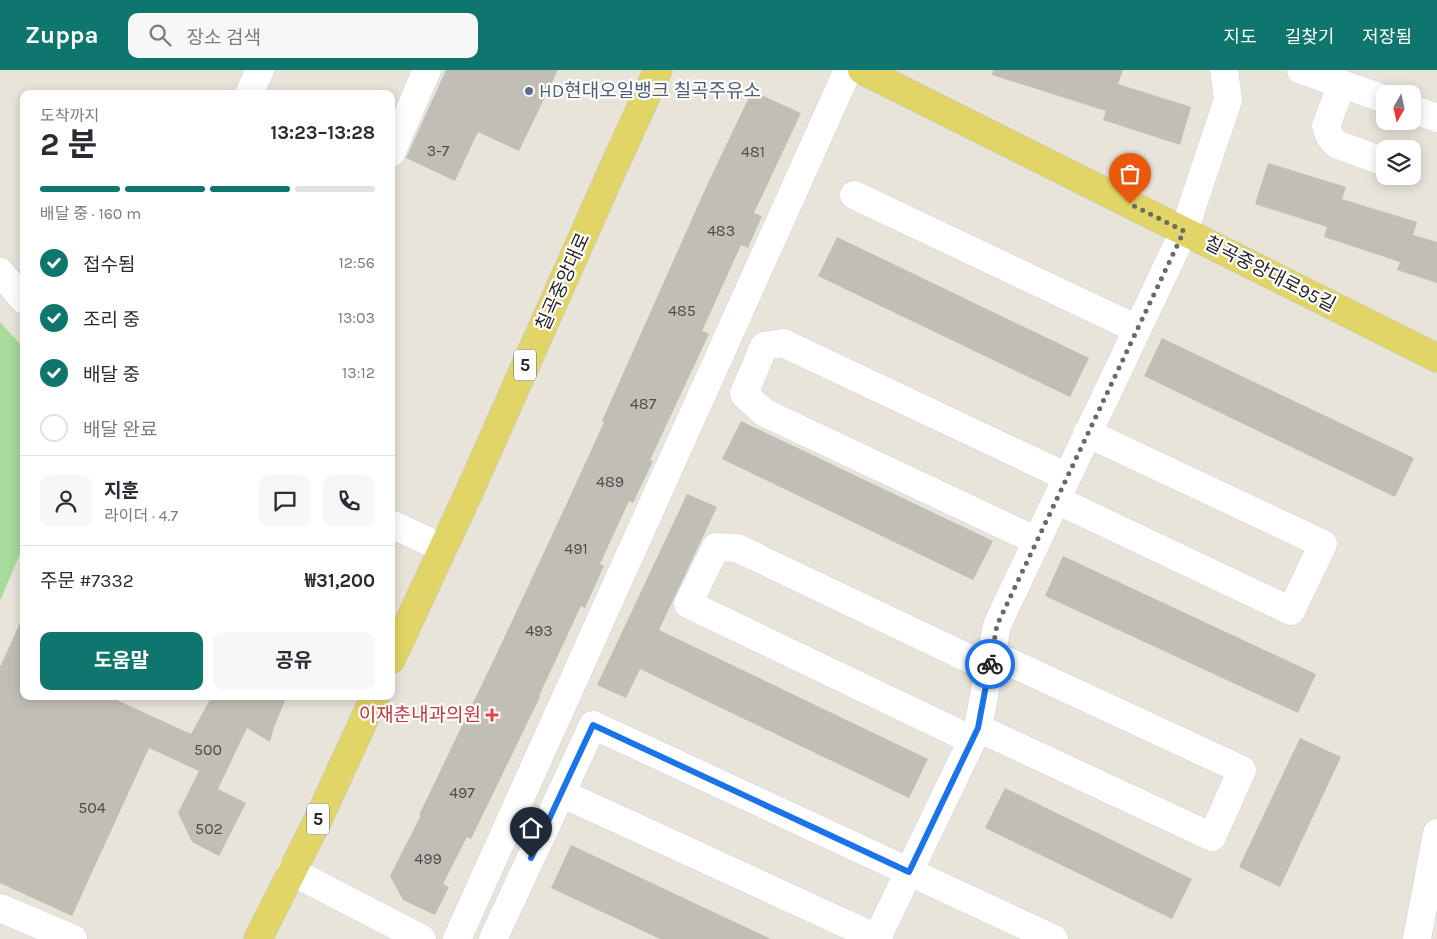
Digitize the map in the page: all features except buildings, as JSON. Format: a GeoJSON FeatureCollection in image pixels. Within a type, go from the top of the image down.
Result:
{"type":"FeatureCollection","features":[{"type":"Feature","properties":{"kind":"main road","name":"칠곡중앙대로"},"geometry":{"type":"LineString","coordinates":[[395,651],[471,488],[658,70]]}},
{"type":"Feature","properties":{"kind":"main road","name":"칠곡중앙대로95길"},"geometry":{"type":"LineString","coordinates":[[862,70],[1437,358]]}},
{"type":"Feature","properties":{"kind":"main road","name":"5"},"geometry":{"type":"LineString","coordinates":[[258,939],[318,820],[373,700]]}},
{"type":"Feature","properties":{"kind":"street"},"geometry":{"type":"LineString","coordinates":[[252,90],[260,70]]}},
{"type":"Feature","properties":{"kind":"street"},"geometry":{"type":"LineString","coordinates":[[395,144],[428,70]]}},
{"type":"Feature","properties":{"kind":"street"},"geometry":{"type":"LineString","coordinates":[[457,939],[848,70]]}},
{"type":"Feature","properties":{"kind":"street"},"geometry":{"type":"LineString","coordinates":[[561,793],[878,939],[975,734],[997,625],[1184,231],[1228,100],[1224,70]]}},
{"type":"Feature","properties":{"kind":"street"},"geometry":{"type":"LineString","coordinates":[[1302,70],[1376,96]]}},
{"type":"Feature","properties":{"kind":"street"},"geometry":{"type":"LineString","coordinates":[[1342,84],[1326,126],[1330,137],[1336,144],[1376,159]]}},
{"type":"Feature","properties":{"kind":"street"},"geometry":{"type":"LineString","coordinates":[[1421,112],[1437,118]]}},
{"type":"Feature","properties":{"kind":"street"},"geometry":{"type":"LineString","coordinates":[[854,195],[1137,329]]}},
{"type":"Feature","properties":{"kind":"street"},"geometry":{"type":"LineString","coordinates":[[0,272],[20,295]]}},
{"type":"Feature","properties":{"kind":"street"},"geometry":{"type":"LineString","coordinates":[[1037,541],[765,413],[744,394],[764,346],[783,342],[1062,488],[1291,611],[1323,544],[1087,433]]}},
{"type":"Feature","properties":{"kind":"street"},"geometry":{"type":"LineString","coordinates":[[395,526],[443,548]]}},
{"type":"Feature","properties":{"kind":"street"},"geometry":{"type":"LineString","coordinates":[[716,547],[737,548],[990,661],[1242,770],[1212,837],[975,734],[688,604],[716,547]]}},
{"type":"Feature","properties":{"kind":"street"},"geometry":{"type":"LineString","coordinates":[[492,939],[593,725],[1054,939]]}},
{"type":"Feature","properties":{"kind":"street"},"geometry":{"type":"LineString","coordinates":[[1417,939],[1437,834]]}},
{"type":"Feature","properties":{"kind":"street"},"geometry":{"type":"LineString","coordinates":[[291,871],[422,939]]}},
{"type":"Feature","properties":{"kind":"street"},"geometry":{"type":"LineString","coordinates":[[0,908],[73,939]]}},
{"type":"Feature","properties":{"kind":"green space"},"geometry":{"type":"Polygon","coordinates":[[[0,322],[20,344],[20,554],[0,601],[0,322]]]}},
{"type":"Feature","properties":{"kind":"way so far"},"geometry":{"type":"LineString","coordinates":[[990,664],[997,625],[1184,231],[1130,204]]}},
{"type":"Feature","properties":{"kind":"place","name":"HD현대오일뱅크 칠곡주유소"},"geometry":{"type":"Point","coordinates":[529,91]}},
{"type":"Feature","properties":{"kind":"place","name":"이재춘내과의원"},"geometry":{"type":"Point","coordinates":[492,715]}},
{"type":"Feature","properties":{"kind":"route"},"geometry":{"type":"LineString","coordinates":[[531,858],[593,725],[909,872],[978,728],[990,664]]}}]}
